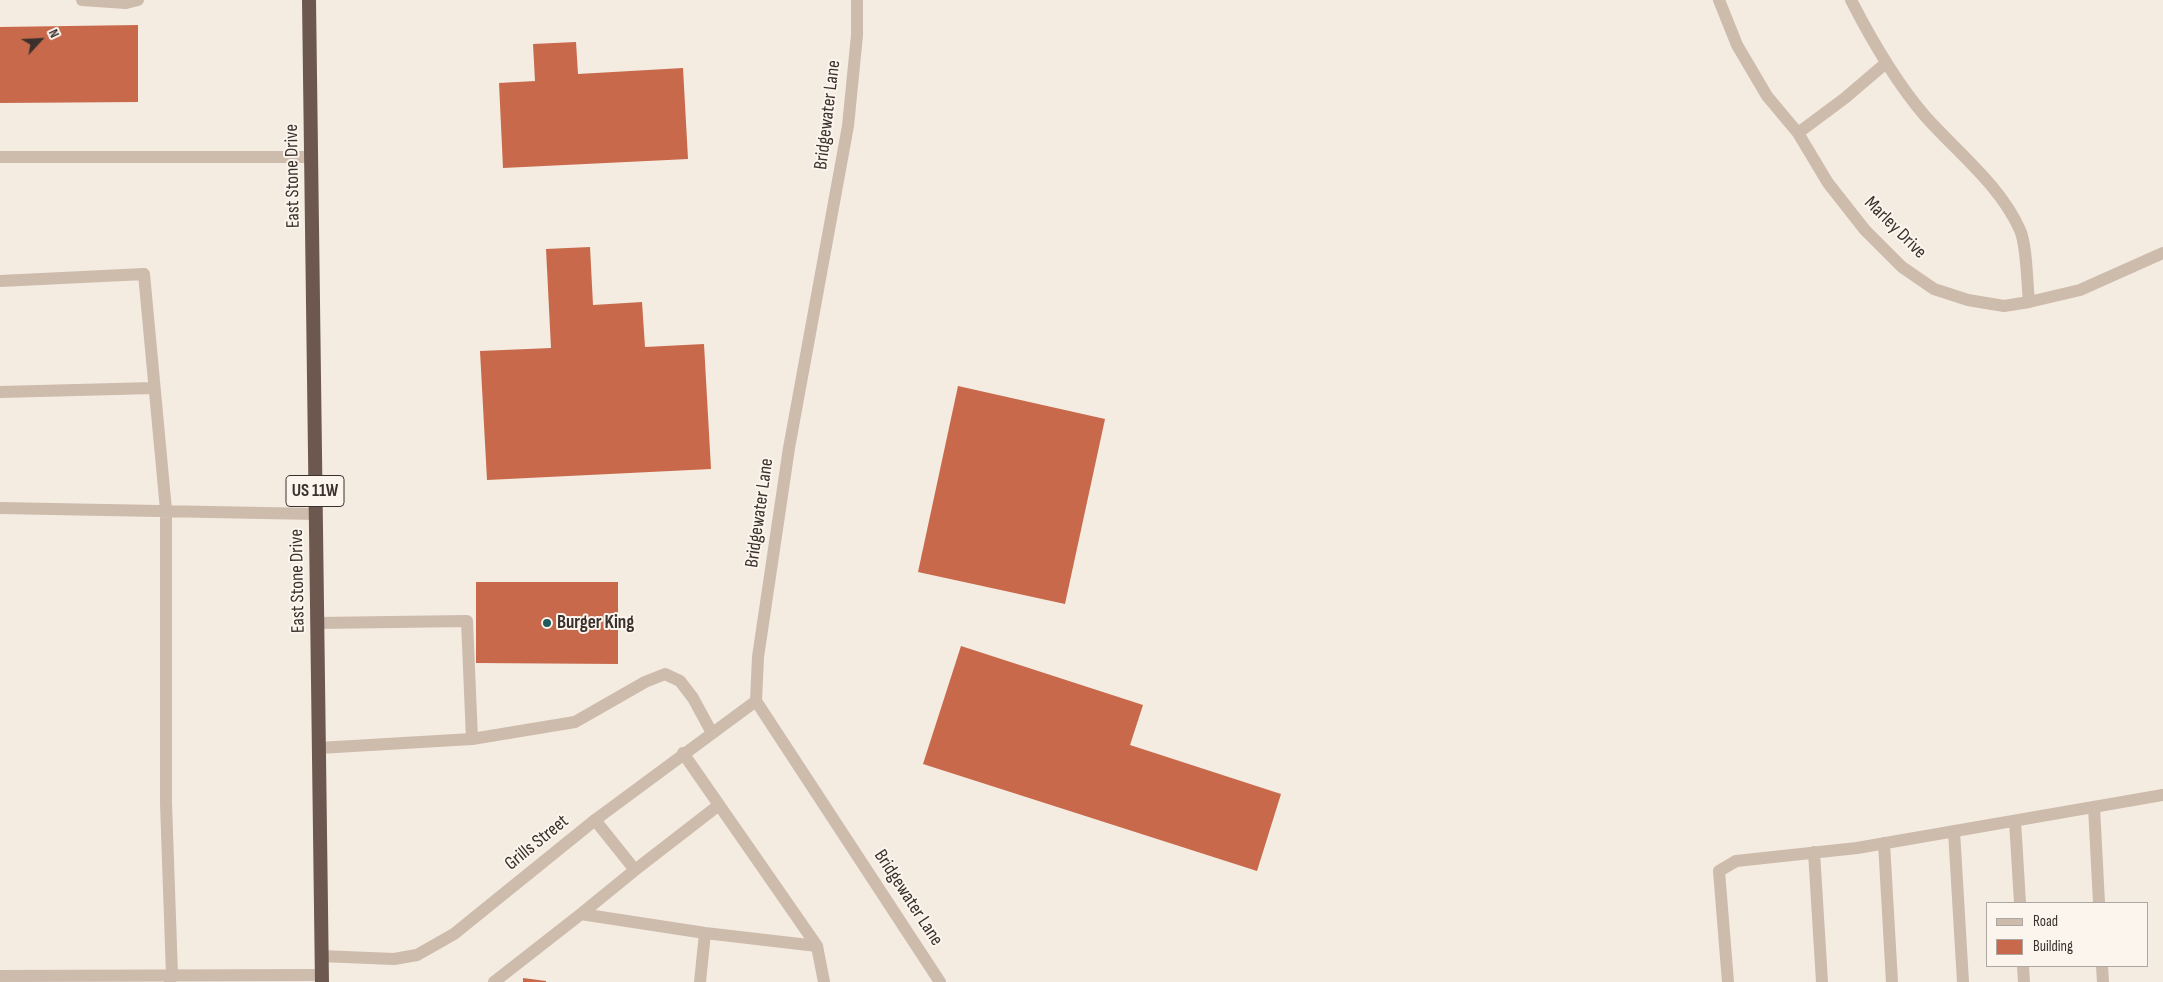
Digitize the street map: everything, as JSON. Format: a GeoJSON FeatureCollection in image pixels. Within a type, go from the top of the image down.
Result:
{"type":"FeatureCollection","features":[{"type":"Feature","properties":{"kind":"highway","name":"East Stone Drive"},"geometry":{"type":"LineString","coordinates":[[309,0],[322,979]]}},
{"type":"Feature","properties":{"kind":"street"},"geometry":{"type":"LineString","coordinates":[[82,0],[126,2],[138,0]]}},
{"type":"Feature","properties":{"kind":"street","name":"Bridgewater Lane"},"geometry":{"type":"LineString","coordinates":[[857,0],[857,35],[848,126],[789,448],[758,657],[756,700],[940,982]]}},
{"type":"Feature","properties":{"kind":"street","name":"Marley Drive"},"geometry":{"type":"LineString","coordinates":[[1719,0],[1737,45],[1762,88],[1798,133],[1828,183],[1865,230],[1902,267],[1934,288],[1968,300],[2004,306],[2080,290],[2163,253]]}},
{"type":"Feature","properties":{"kind":"street"},"geometry":{"type":"LineString","coordinates":[[1852,0],[1886,63],[1925,115],[2002,200],[2021,232],[2029,302]]}},
{"type":"Feature","properties":{"kind":"street"},"geometry":{"type":"LineString","coordinates":[[1798,133],[1845,98],[1886,63]]}},
{"type":"Feature","properties":{"kind":"street"},"geometry":{"type":"LineString","coordinates":[[0,157],[311,158]]}},
{"type":"Feature","properties":{"kind":"street"},"geometry":{"type":"LineString","coordinates":[[0,280],[144,274],[166,510],[166,803],[171,978]]}},
{"type":"Feature","properties":{"kind":"street"},"geometry":{"type":"LineString","coordinates":[[0,392],[154,388]]}},
{"type":"Feature","properties":{"kind":"street"},"geometry":{"type":"LineString","coordinates":[[0,508],[316,514]]}},
{"type":"Feature","properties":{"kind":"street"},"geometry":{"type":"LineString","coordinates":[[317,623],[467,621],[472,739]]}},
{"type":"Feature","properties":{"kind":"street"},"geometry":{"type":"LineString","coordinates":[[319,748],[472,739],[575,722],[645,682],[665,674],[680,681],[694,698],[712,733]]}},
{"type":"Feature","properties":{"kind":"street","name":"Grills Street"},"geometry":{"type":"LineString","coordinates":[[321,956],[394,959],[417,955],[454,934],[595,820],[756,700]]}},
{"type":"Feature","properties":{"kind":"street"},"geometry":{"type":"LineString","coordinates":[[683,753],[817,946],[824,982]]}},
{"type":"Feature","properties":{"kind":"street"},"geometry":{"type":"LineString","coordinates":[[1728,982],[1719,870],[1736,861],[1884,843],[2163,795]]}},
{"type":"Feature","properties":{"kind":"street"},"geometry":{"type":"LineString","coordinates":[[494,982],[719,805]]}},
{"type":"Feature","properties":{"kind":"street"},"geometry":{"type":"LineString","coordinates":[[2094,807],[2099,902]]}},
{"type":"Feature","properties":{"kind":"street"},"geometry":{"type":"LineString","coordinates":[[595,820],[635,870]]}},
{"type":"Feature","properties":{"kind":"street"},"geometry":{"type":"LineString","coordinates":[[2015,821],[2020,902]]}},
{"type":"Feature","properties":{"kind":"street"},"geometry":{"type":"LineString","coordinates":[[1954,831],[1963,982]]}},
{"type":"Feature","properties":{"kind":"street"},"geometry":{"type":"LineString","coordinates":[[1884,843],[1892,982]]}},
{"type":"Feature","properties":{"kind":"street"},"geometry":{"type":"LineString","coordinates":[[1814,852],[1822,982]]}},
{"type":"Feature","properties":{"kind":"street"},"geometry":{"type":"LineString","coordinates":[[580,914],[705,933],[817,946]]}},
{"type":"Feature","properties":{"kind":"street"},"geometry":{"type":"LineString","coordinates":[[700,982],[705,933]]}},
{"type":"Feature","properties":{"kind":"street"},"geometry":{"type":"LineString","coordinates":[[2023,967],[2024,982]]}},
{"type":"Feature","properties":{"kind":"street"},"geometry":{"type":"LineString","coordinates":[[2102,967],[2103,982]]}},
{"type":"Feature","properties":{"kind":"street"},"geometry":{"type":"LineString","coordinates":[[0,976],[322,979]]}},
{"type":"Feature","properties":{"kind":"building"},"geometry":{"type":"Polygon","coordinates":[[[138,25],[138,102],[0,103],[0,27],[138,25]]]}},
{"type":"Feature","properties":{"kind":"building"},"geometry":{"type":"Polygon","coordinates":[[[576,42],[578,74],[683,68],[688,159],[503,168],[499,83],[535,81],[533,44],[576,42]]]}},
{"type":"Feature","properties":{"kind":"building"},"geometry":{"type":"Polygon","coordinates":[[[590,247],[593,305],[642,302],[645,347],[704,344],[711,469],[487,480],[480,351],[551,348],[546,249],[590,247]]]}},
{"type":"Feature","properties":{"kind":"building"},"geometry":{"type":"Polygon","coordinates":[[[958,386],[1105,419],[1065,604],[918,572],[958,386]]]}},
{"type":"Feature","properties":{"kind":"building","name":"Burger King"},"geometry":{"type":"Polygon","coordinates":[[[476,582],[618,582],[618,664],[476,663],[476,582]]]}},
{"type":"Feature","properties":{"kind":"building"},"geometry":{"type":"Polygon","coordinates":[[[961,646],[1143,705],[1130,745],[1281,794],[1257,871],[923,764],[961,646]]]}},
{"type":"Feature","properties":{"kind":"building"},"geometry":{"type":"Polygon","coordinates":[[[523,978],[546,981],[546,982],[523,982],[523,978]]]}},
{"type":"Feature","properties":{"kind":"place","name":"Burger King"},"geometry":{"type":"Point","coordinates":[547,623]}}]}
